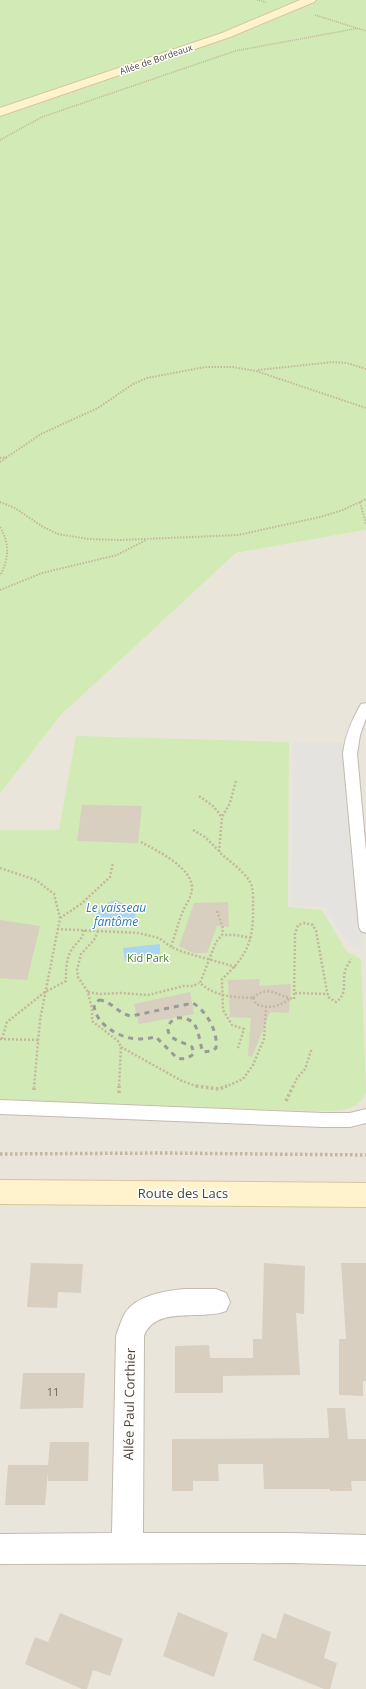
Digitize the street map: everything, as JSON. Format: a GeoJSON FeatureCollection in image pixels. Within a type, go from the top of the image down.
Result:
{"type":"FeatureCollection","features":[{"type":"Feature","properties":{"kind":"main road","name":"Allée de Bordeaux"},"geometry":{"type":"LineString","coordinates":[[0,112],[226,35],[310,0]]}},
{"type":"Feature","properties":{"kind":"main road","name":"Route des Lacs"},"geometry":{"type":"LineString","coordinates":[[0,1192],[366,1195]]}},
{"type":"Feature","properties":{"kind":"street","name":"Allée Paul Corthier"},"geometry":{"type":"LineString","coordinates":[[127,1548],[130,1336],[136,1321],[149,1310],[166,1304],[216,1302]]}},
{"type":"Feature","properties":{"kind":"street"},"geometry":{"type":"LineString","coordinates":[[0,1549],[292,1548],[366,1550]]}},
{"type":"Feature","properties":{"kind":"lane"},"geometry":{"type":"LineString","coordinates":[[366,706],[355,728],[350,754],[366,927]]}},
{"type":"Feature","properties":{"kind":"lane"},"geometry":{"type":"LineString","coordinates":[[0,1107],[323,1120],[359,1119],[366,1116]]}},
{"type":"Feature","properties":{"kind":"path"},"geometry":{"type":"LineString","coordinates":[[0,140],[42,117],[235,51],[359,28]]}},
{"type":"Feature","properties":{"kind":"path"},"geometry":{"type":"LineString","coordinates":[[256,370],[333,362],[347,363],[366,370]]}},
{"type":"Feature","properties":{"kind":"path"},"geometry":{"type":"LineString","coordinates":[[0,462],[41,434],[83,416],[109,401],[133,384],[147,378],[205,367],[233,367],[256,370],[366,408]]}},
{"type":"Feature","properties":{"kind":"path"},"geometry":{"type":"LineString","coordinates":[[0,458],[7,457]]}},
{"type":"Feature","properties":{"kind":"path"},"geometry":{"type":"LineString","coordinates":[[0,502],[10,506],[47,530],[59,534],[113,540],[147,540],[190,536],[227,536],[326,517],[366,499]]}},
{"type":"Feature","properties":{"kind":"path"},"geometry":{"type":"LineString","coordinates":[[360,502],[365,522]]}},
{"type":"Feature","properties":{"kind":"path"},"geometry":{"type":"LineString","coordinates":[[0,527],[8,542],[8,554],[6,567],[0,576]]}},
{"type":"Feature","properties":{"kind":"path"},"geometry":{"type":"LineString","coordinates":[[0,590],[42,573],[117,556],[147,540]]}},
{"type":"Feature","properties":{"kind":"path"},"geometry":{"type":"LineString","coordinates":[[219,852],[222,817],[230,803],[236,781]]}},
{"type":"Feature","properties":{"kind":"path"},"geometry":{"type":"LineString","coordinates":[[199,796],[213,806],[222,817]]}},
{"type":"Feature","properties":{"kind":"path"},"geometry":{"type":"LineString","coordinates":[[193,830],[205,837],[250,883],[253,890],[253,922],[248,950],[236,967],[222,979],[223,1010],[232,1025],[244,1029],[238,1048]]}},
{"type":"Feature","properties":{"kind":"path"},"geometry":{"type":"LineString","coordinates":[[141,842],[175,862],[192,883],[192,890],[182,913],[171,947]]}},
{"type":"Feature","properties":{"kind":"path"},"geometry":{"type":"LineString","coordinates":[[60,918],[81,904],[110,877],[113,863]]}},
{"type":"Feature","properties":{"kind":"path"},"geometry":{"type":"LineString","coordinates":[[0,868],[36,880],[54,894],[60,918],[45,992],[34,1096]]}},
{"type":"Feature","properties":{"kind":"path"},"geometry":{"type":"LineString","coordinates":[[88,992],[100,994],[121,993],[148,995],[184,986],[193,986],[200,983],[216,942],[222,934],[223,928],[217,910]]}},
{"type":"Feature","properties":{"kind":"path"},"geometry":{"type":"LineString","coordinates":[[253,998],[256,1004],[266,1007],[273,1007],[282,1004],[289,999],[294,999],[296,934],[298,925],[305,923],[313,925],[316,931],[328,996],[336,1002],[341,1000],[345,993],[346,970],[351,959]]}},
{"type":"Feature","properties":{"kind":"path"},"geometry":{"type":"LineString","coordinates":[[57,929],[140,933],[159,938],[171,947],[209,960],[236,967]]}},
{"type":"Feature","properties":{"kind":"path"},"geometry":{"type":"LineString","coordinates":[[39,1040],[1,1039],[7,1022],[45,992],[66,981],[68,960],[72,949],[83,937],[84,930]]}},
{"type":"Feature","properties":{"kind":"path"},"geometry":{"type":"LineString","coordinates":[[98,931],[94,940],[81,954],[77,970],[78,977],[88,992],[92,1010],[92,1021],[118,1041],[121,1047],[119,1100]]}},
{"type":"Feature","properties":{"kind":"path"},"geometry":{"type":"LineString","coordinates":[[222,934],[236,934],[251,938]]}},
{"type":"Feature","properties":{"kind":"path"},"geometry":{"type":"LineString","coordinates":[[200,983],[208,992],[222,996],[253,998],[257,994],[270,991],[289,999]]}},
{"type":"Feature","properties":{"kind":"path"},"geometry":{"type":"LineString","coordinates":[[295,993],[328,994]]}},
{"type":"Feature","properties":{"kind":"path"},"geometry":{"type":"LineString","coordinates":[[121,1047],[182,1080],[200,1087],[219,1089],[243,1079],[253,1065],[264,1039],[266,1007]]}},
{"type":"Feature","properties":{"kind":"path"},"geometry":{"type":"LineString","coordinates":[[285,1103],[297,1078],[305,1069],[312,1048]]}},
{"type":"Feature","properties":{"kind":"path"},"geometry":{"type":"LineString","coordinates":[[0,1154],[163,1153],[366,1155]]}},
{"type":"Feature","properties":{"kind":"shaded area"},"geometry":{"type":"Polygon","coordinates":[[[366,530],[366,1689],[0,1689],[0,794],[60,716],[236,553],[366,530]]]}},
{"type":"Feature","properties":{"kind":"shaded area"},"geometry":{"type":"Polygon","coordinates":[[[293,741],[344,743],[364,951],[349,944],[325,907],[291,905],[293,741]]]}},
{"type":"Feature","properties":{"kind":"green space"},"geometry":{"type":"Polygon","coordinates":[[[0,0],[366,0],[366,530],[236,553],[60,716],[0,794],[0,0]]]}},
{"type":"Feature","properties":{"kind":"green space","name":"Kid Park"},"geometry":{"type":"Polygon","coordinates":[[[76,736],[289,742],[288,907],[322,910],[347,952],[361,959],[366,1092],[357,1105],[343,1110],[311,1111],[0,1099],[0,830],[59,830],[76,736]]]}},
{"type":"Feature","properties":{"kind":"water","name":"Le vaisseau fantôme"},"geometry":{"type":"Polygon","coordinates":[[[116,900],[137,911],[131,928],[96,927],[96,917],[100,909],[111,901],[116,900]]]}},
{"type":"Feature","properties":{"kind":"water"},"geometry":{"type":"Polygon","coordinates":[[[160,944],[160,954],[137,956],[137,963],[125,961],[123,948],[160,944]]]}},
{"type":"Feature","properties":{"kind":"building"},"geometry":{"type":"Polygon","coordinates":[[[82,805],[142,806],[138,843],[77,841],[82,805]]]}},
{"type":"Feature","properties":{"kind":"building"},"geometry":{"type":"Polygon","coordinates":[[[228,902],[229,927],[217,926],[207,953],[193,953],[179,946],[194,903],[228,902]]]}},
{"type":"Feature","properties":{"kind":"building"},"geometry":{"type":"Polygon","coordinates":[[[0,920],[40,926],[27,980],[0,978],[0,920]]]}},
{"type":"Feature","properties":{"kind":"building"},"geometry":{"type":"Polygon","coordinates":[[[260,979],[259,986],[291,984],[289,1013],[270,1012],[252,1057],[248,1056],[251,1018],[230,1017],[228,980],[260,979]]]}},
{"type":"Feature","properties":{"kind":"building"},"geometry":{"type":"Polygon","coordinates":[[[190,992],[194,1014],[139,1024],[134,1004],[190,992]]]}},
{"type":"Feature","properties":{"kind":"building"},"geometry":{"type":"Polygon","coordinates":[[[31,1263],[83,1264],[81,1293],[58,1292],[57,1308],[27,1307],[31,1263]]]}},
{"type":"Feature","properties":{"kind":"building"},"geometry":{"type":"Polygon","coordinates":[[[264,1263],[305,1266],[304,1314],[296,1313],[300,1375],[223,1376],[223,1393],[175,1393],[175,1346],[209,1345],[210,1358],[253,1358],[253,1339],[262,1339],[264,1263]]]}},
{"type":"Feature","properties":{"kind":"building"},"geometry":{"type":"Polygon","coordinates":[[[341,1263],[366,1263],[366,1381],[363,1381],[363,1396],[339,1395],[339,1339],[346,1339],[341,1263]]]}},
{"type":"Feature","properties":{"kind":"building"},"geometry":{"type":"Polygon","coordinates":[[[23,1373],[85,1373],[83,1408],[20,1409],[23,1373]]]}},
{"type":"Feature","properties":{"kind":"building"},"geometry":{"type":"Polygon","coordinates":[[[327,1408],[345,1408],[348,1439],[366,1439],[366,1481],[351,1481],[352,1491],[330,1491],[330,1489],[264,1489],[263,1464],[218,1464],[219,1481],[193,1481],[193,1491],[172,1491],[172,1439],[329,1438],[327,1408]]]}},
{"type":"Feature","properties":{"kind":"building"},"geometry":{"type":"Polygon","coordinates":[[[50,1442],[89,1442],[88,1481],[48,1481],[48,1471],[45,1505],[5,1505],[8,1465],[48,1465],[50,1442]]]}},
{"type":"Feature","properties":{"kind":"building"},"geometry":{"type":"Polygon","coordinates":[[[178,1612],[228,1633],[214,1677],[163,1656],[178,1612]]]}},
{"type":"Feature","properties":{"kind":"building"},"geometry":{"type":"Polygon","coordinates":[[[60,1613],[123,1639],[110,1676],[93,1670],[87,1689],[82,1689],[25,1664],[35,1637],[48,1642],[60,1613]]]}},
{"type":"Feature","properties":{"kind":"building"},"geometry":{"type":"Polygon","coordinates":[[[284,1613],[331,1632],[324,1658],[337,1663],[330,1689],[324,1689],[253,1660],[262,1633],[276,1639],[284,1613]]]}},
{"type":"Feature","properties":{"kind":"railway"},"geometry":{"type":"LineString","coordinates":[[99,1000],[104,1001],[122,1013],[131,1016],[193,1003],[203,1011],[210,1022],[215,1035],[216,1048],[212,1051],[203,1052],[197,1029],[190,1020],[184,1018],[176,1018],[172,1021],[168,1028],[168,1032],[173,1038],[192,1047],[194,1054],[190,1057],[182,1059],[177,1058],[156,1037],[137,1039],[123,1036],[109,1029],[103,1024],[95,1012],[94,1005],[99,1000]]}}]}
